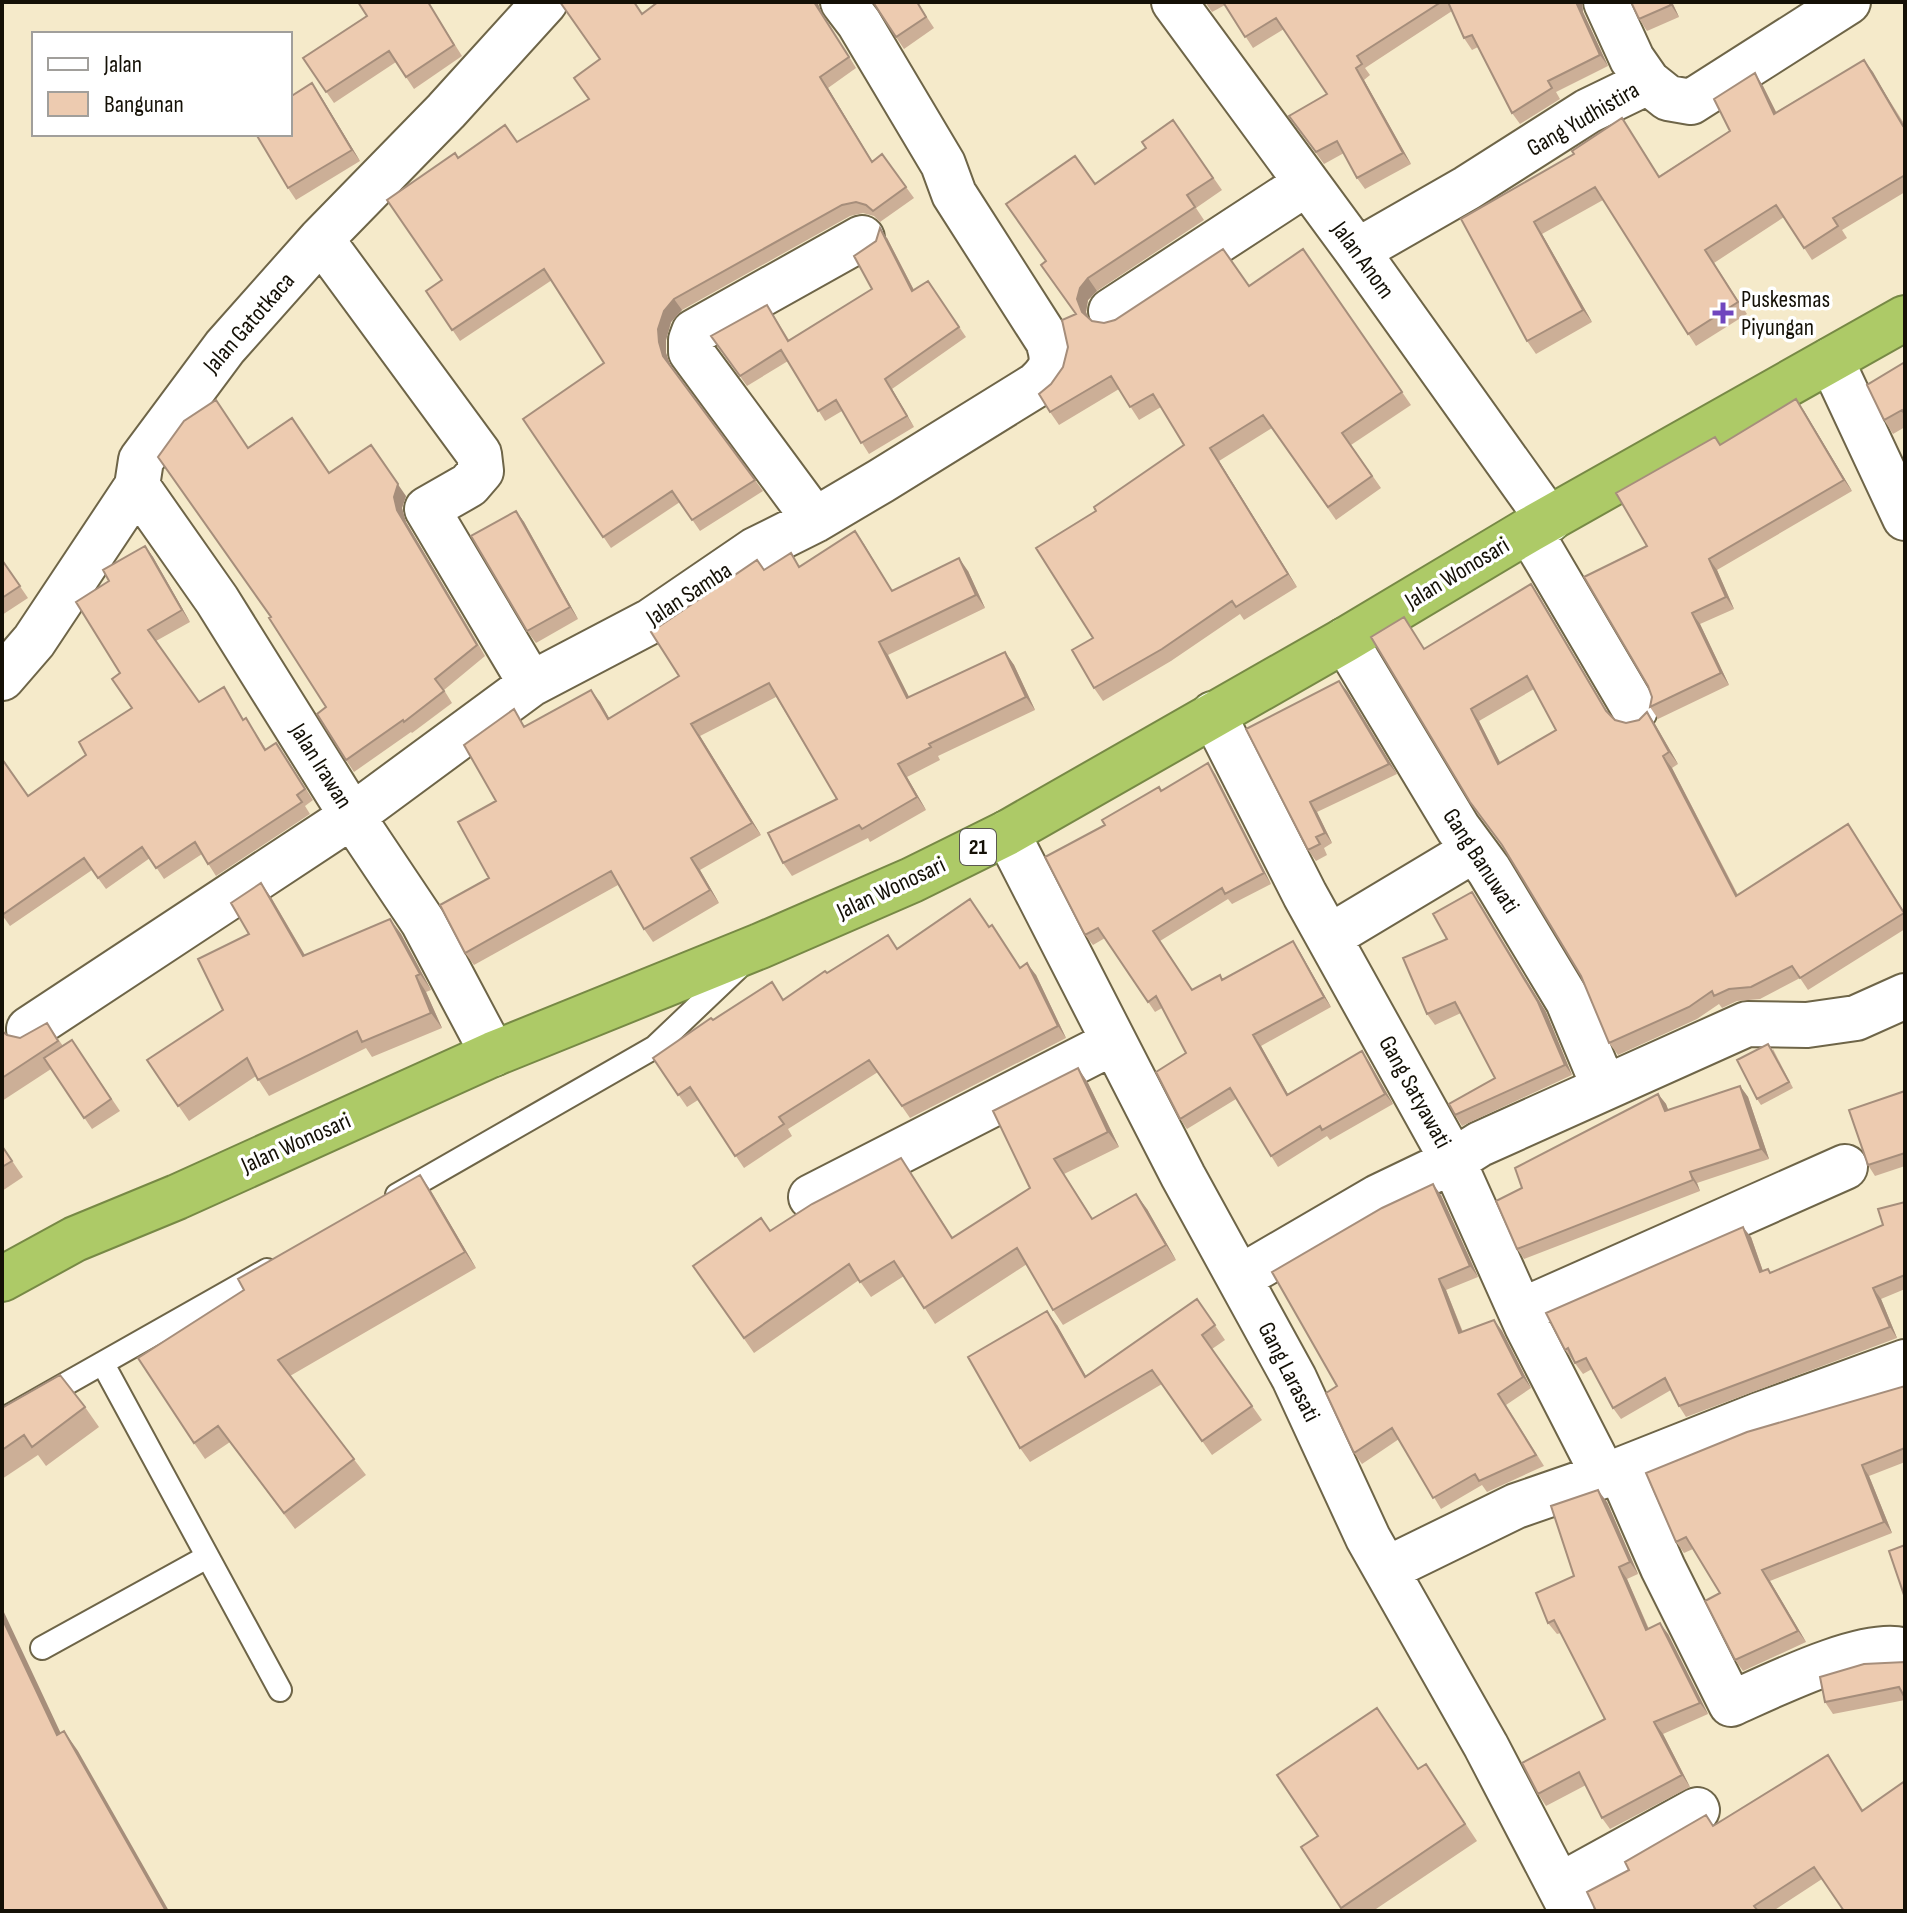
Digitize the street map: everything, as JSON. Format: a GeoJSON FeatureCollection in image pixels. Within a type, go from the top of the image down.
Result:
{"type":"FeatureCollection","features":[{"type":"Feature","properties":{"kind":"highway","name":"Jalan Wonosari"},"geometry":{"type":"LineString","coordinates":[[2,1279],[75,1239],[177,1197],[493,1054],[760,946],[912,880],[1007,833],[1539,525],[1905,318]]}},
{"type":"Feature","properties":{"kind":"street","name":"Jalan Gatotkaca"},"geometry":{"type":"LineString","coordinates":[[2,678],[34,641],[137,486],[141,460],[225,347],[321,239],[446,111],[545,2]]}},
{"type":"Feature","properties":{"kind":"street","name":"Jalan Samba"},"geometry":{"type":"LineString","coordinates":[[29,1029],[352,816],[531,684],[651,621],[755,550],[815,520],[1036,385],[1050,372],[1053,364],[1048,341],[954,194],[943,164],[928,138],[859,23],[843,2]]}},
{"type":"Feature","properties":{"kind":"street","name":"Jalan Anom"},"geometry":{"type":"LineString","coordinates":[[1174,2],[1357,251],[1539,525],[1635,710]]}},
{"type":"Feature","properties":{"kind":"street"},"geometry":{"type":"LineString","coordinates":[[1606,2],[1632,59],[1648,82]]}},
{"type":"Feature","properties":{"kind":"street","name":"Gang Yudhistira"},"geometry":{"type":"LineString","coordinates":[[1357,251],[1467,188],[1588,111],[1648,82],[1668,98],[1691,102],[1848,2]]}},
{"type":"Feature","properties":{"kind":"street"},"geometry":{"type":"LineString","coordinates":[[1111,311],[1307,183]]}},
{"type":"Feature","properties":{"kind":"street"},"geometry":{"type":"LineString","coordinates":[[815,520],[691,352],[691,340],[694,332],[862,238]]}},
{"type":"Feature","properties":{"kind":"street"},"geometry":{"type":"LineString","coordinates":[[321,239],[479,454],[481,471],[469,485],[427,509],[531,684]]}},
{"type":"Feature","properties":{"kind":"street"},"geometry":{"type":"LineString","coordinates":[[1831,360],[1905,518]]}},
{"type":"Feature","properties":{"kind":"street","name":"Jalan Irawan"},"geometry":{"type":"LineString","coordinates":[[137,486],[217,600],[352,816],[423,922],[493,1054]]}},
{"type":"Feature","properties":{"kind":"street","name":"Gang Banuwati"},"geometry":{"type":"LineString","coordinates":[[1345,640],[1458,828],[1568,1001],[1604,1087]]}},
{"type":"Feature","properties":{"kind":"street","name":"Gang Satyawati"},"geometry":{"type":"LineString","coordinates":[[1213,714],[1329,937],[1453,1161],[1521,1311],[1663,1568],[1731,1704],[1821,1665],[1874,1650],[1889,1648],[1905,1651]]}},
{"type":"Feature","properties":{"kind":"street","name":"Gang Larasati"},"geometry":{"type":"LineString","coordinates":[[1007,833],[1114,1042],[1294,1378],[1368,1538],[1486,1746],[1565,1898]]}},
{"type":"Feature","properties":{"kind":"street"},"geometry":{"type":"LineString","coordinates":[[1329,937],[1474,850]]}},
{"type":"Feature","properties":{"kind":"street"},"geometry":{"type":"LineString","coordinates":[[1239,1278],[1378,1197],[1453,1161],[1480,1144],[1747,1024],[1807,1025],[1856,1018],[1905,996]]}},
{"type":"Feature","properties":{"kind":"street"},"geometry":{"type":"LineString","coordinates":[[811,1197],[1114,1042]]}},
{"type":"Feature","properties":{"kind":"street"},"geometry":{"type":"LineString","coordinates":[[1521,1311],[1845,1167]]}},
{"type":"Feature","properties":{"kind":"street"},"geometry":{"type":"LineString","coordinates":[[1387,1569],[1516,1506],[1905,1362]]}},
{"type":"Feature","properties":{"kind":"street"},"geometry":{"type":"LineString","coordinates":[[1565,1898],[1697,1810]]}},
{"type":"Feature","properties":{"kind":"lane"},"geometry":{"type":"LineString","coordinates":[[379,1206],[655,1047],[760,946]]}},
{"type":"Feature","properties":{"kind":"lane"},"geometry":{"type":"LineString","coordinates":[[2,1420],[282,1261]]}},
{"type":"Feature","properties":{"kind":"lane"},"geometry":{"type":"LineString","coordinates":[[103,1364],[280,1690]]}},
{"type":"Feature","properties":{"kind":"lane"},"geometry":{"type":"LineString","coordinates":[[42,1648],[207,1557]]}},
{"type":"Feature","properties":{"kind":"building"},"geometry":{"type":"Polygon","coordinates":[[[358,2],[428,2],[454,45],[406,77],[389,51],[326,92],[303,58],[367,16],[358,2]]]}},
{"type":"Feature","properties":{"kind":"building"},"geometry":{"type":"Polygon","coordinates":[[[560,2],[634,2],[642,14],[658,2],[814,2],[849,57],[820,77],[872,162],[882,154],[906,187],[873,211],[856,202],[842,205],[674,299],[664,311],[658,329],[663,356],[755,480],[692,520],[672,491],[603,537],[523,419],[604,363],[544,269],[452,330],[426,291],[442,280],[387,200],[455,153],[458,158],[505,125],[517,142],[589,99],[574,78],[600,59],[560,2]]]}},
{"type":"Feature","properties":{"kind":"building"},"geometry":{"type":"Polygon","coordinates":[[[873,2],[917,2],[926,17],[896,37],[873,2]]]}},
{"type":"Feature","properties":{"kind":"building"},"geometry":{"type":"Polygon","coordinates":[[[1223,2],[1441,2],[1357,56],[1362,64],[1356,68],[1403,153],[1357,178],[1337,141],[1316,152],[1289,116],[1327,94],[1276,18],[1245,37],[1223,2]]]}},
{"type":"Feature","properties":{"kind":"building"},"geometry":{"type":"Polygon","coordinates":[[[1448,2],[1576,2],[1600,55],[1548,81],[1552,88],[1512,113],[1472,35],[1464,38],[1448,2]]]}},
{"type":"Feature","properties":{"kind":"building"},"geometry":{"type":"Polygon","coordinates":[[[1631,2],[1669,2],[1671,5],[1639,19],[1631,2]]]}},
{"type":"Feature","properties":{"kind":"building"},"geometry":{"type":"Polygon","coordinates":[[[1864,60],[1905,125],[1905,175],[1833,218],[1838,226],[1804,248],[1776,205],[1705,250],[1738,302],[1688,334],[1595,187],[1534,222],[1583,310],[1527,341],[1461,219],[1574,154],[1572,151],[1622,118],[1659,177],[1730,131],[1714,99],[1755,73],[1774,114],[1864,60]]]}},
{"type":"Feature","properties":{"kind":"building"},"geometry":{"type":"Polygon","coordinates":[[[312,83],[352,150],[288,188],[257,136],[292,136],[292,96],[312,83]]]}},
{"type":"Feature","properties":{"kind":"building"},"geometry":{"type":"Polygon","coordinates":[[[1173,120],[1213,178],[1187,195],[1195,207],[1088,278],[1080,288],[1077,299],[1082,312],[1092,321],[1104,323],[1115,320],[1223,249],[1249,286],[1303,249],[1402,392],[1342,433],[1372,476],[1328,507],[1263,415],[1210,448],[1288,574],[1236,607],[1232,601],[1162,649],[1094,688],[1072,650],[1093,638],[1036,548],[1096,511],[1094,507],[1184,445],[1153,394],[1130,407],[1111,376],[1050,412],[1039,394],[1063,367],[1068,347],[1062,320],[1076,314],[1041,265],[1046,261],[1006,204],[1075,156],[1095,184],[1146,148],[1142,142],[1173,120]]]}},
{"type":"Feature","properties":{"kind":"building"},"geometry":{"type":"Polygon","coordinates":[[[880,228],[912,291],[928,281],[959,327],[885,379],[907,416],[861,443],[836,400],[818,411],[781,350],[740,376],[711,336],[767,305],[788,341],[872,289],[854,256],[876,241],[880,228]]]}},
{"type":"Feature","properties":{"kind":"building"},"geometry":{"type":"Polygon","coordinates":[[[1905,362],[1905,415],[1902,410],[1884,420],[1867,385],[1905,362]]]}},
{"type":"Feature","properties":{"kind":"building"},"geometry":{"type":"Polygon","coordinates":[[[1796,399],[1844,480],[1709,559],[1726,597],[1692,613],[1721,673],[1650,707],[1652,697],[1648,686],[1584,577],[1647,546],[1616,493],[1715,437],[1720,445],[1796,399]]]}},
{"type":"Feature","properties":{"kind":"building"},"geometry":{"type":"Polygon","coordinates":[[[216,400],[248,448],[292,418],[329,473],[371,445],[398,484],[394,497],[397,510],[477,645],[435,679],[444,691],[346,760],[317,714],[326,707],[271,617],[158,457],[184,421],[216,400]]]}},
{"type":"Feature","properties":{"kind":"building"},"geometry":{"type":"Polygon","coordinates":[[[516,511],[570,607],[527,631],[471,536],[516,511]]]}},
{"type":"Feature","properties":{"kind":"building"},"geometry":{"type":"Polygon","coordinates":[[[855,531],[892,591],[959,558],[976,595],[879,642],[907,698],[1005,652],[1026,697],[929,744],[931,747],[898,764],[917,797],[862,829],[859,825],[783,863],[768,833],[837,799],[769,683],[691,724],[752,823],[691,858],[710,890],[644,929],[611,871],[465,953],[440,905],[489,878],[458,822],[496,801],[464,745],[514,709],[524,727],[591,690],[608,719],[679,676],[651,632],[757,560],[764,570],[791,553],[799,567],[855,531]]]}},
{"type":"Feature","properties":{"kind":"building"},"geometry":{"type":"Polygon","coordinates":[[[145,546],[182,610],[148,630],[199,702],[224,687],[265,750],[276,743],[305,789],[297,795],[302,802],[208,864],[195,842],[156,868],[142,847],[98,878],[84,858],[2,915],[2,759],[28,796],[86,755],[79,742],[132,708],[112,679],[120,673],[76,602],[109,581],[103,570],[145,546]]]}},
{"type":"Feature","properties":{"kind":"building"},"geometry":{"type":"Polygon","coordinates":[[[2,560],[20,586],[2,598],[2,560]]]}},
{"type":"Feature","properties":{"kind":"building"},"geometry":{"type":"Polygon","coordinates":[[[1531,584],[1606,711],[1615,720],[1626,723],[1639,720],[1647,712],[1669,752],[1663,756],[1736,896],[1848,824],[1904,913],[1800,978],[1792,966],[1751,987],[1729,989],[1714,996],[1712,991],[1689,1007],[1609,1043],[1581,976],[1502,845],[1470,802],[1371,637],[1404,617],[1424,649],[1531,584]],[[1527,676],[1471,709],[1498,764],[1556,730],[1527,676]]]}},
{"type":"Feature","properties":{"kind":"building"},"geometry":{"type":"Polygon","coordinates":[[[1339,681],[1389,764],[1310,802],[1325,833],[1316,837],[1320,844],[1308,850],[1246,729],[1339,681]]]}},
{"type":"Feature","properties":{"kind":"building"},"geometry":{"type":"Polygon","coordinates":[[[1208,763],[1264,873],[1225,894],[1222,888],[1153,931],[1192,990],[1220,975],[1222,980],[1293,941],[1324,997],[1253,1035],[1287,1095],[1362,1051],[1385,1094],[1322,1130],[1320,1126],[1271,1156],[1230,1088],[1180,1119],[1156,1072],[1186,1053],[1156,996],[1148,1002],[1098,928],[1085,935],[1045,857],[1105,825],[1102,820],[1159,787],[1161,791],[1208,763]]]}},
{"type":"Feature","properties":{"kind":"building"},"geometry":{"type":"Polygon","coordinates":[[[261,883],[303,956],[390,919],[420,974],[416,976],[431,1013],[362,1042],[357,1031],[258,1080],[247,1058],[178,1106],[147,1060],[223,1010],[198,959],[249,934],[231,903],[261,883]]]}},
{"type":"Feature","properties":{"kind":"building"},"geometry":{"type":"Polygon","coordinates":[[[1472,892],[1538,1002],[1565,1065],[1455,1115],[1449,1104],[1495,1078],[1455,1002],[1427,1014],[1403,958],[1447,939],[1433,914],[1472,892]]]}},
{"type":"Feature","properties":{"kind":"building"},"geometry":{"type":"Polygon","coordinates":[[[970,899],[989,927],[992,925],[1020,968],[1027,963],[1058,1026],[902,1106],[869,1060],[779,1117],[784,1124],[735,1156],[690,1087],[678,1095],[653,1058],[711,1018],[713,1020],[772,982],[783,1000],[825,971],[827,973],[888,935],[897,949],[970,899]]]}},
{"type":"Feature","properties":{"kind":"building"},"geometry":{"type":"Polygon","coordinates":[[[47,1023],[58,1041],[2,1078],[2,1031],[20,1038],[47,1023]]]}},
{"type":"Feature","properties":{"kind":"building"},"geometry":{"type":"Polygon","coordinates":[[[72,1040],[111,1099],[84,1118],[44,1058],[72,1040]]]}},
{"type":"Feature","properties":{"kind":"building"},"geometry":{"type":"Polygon","coordinates":[[[1768,1044],[1789,1082],[1757,1099],[1737,1060],[1768,1044]]]}},
{"type":"Feature","properties":{"kind":"building"},"geometry":{"type":"Polygon","coordinates":[[[1078,1068],[1108,1132],[1054,1159],[1092,1219],[1136,1194],[1166,1245],[1053,1310],[1017,1248],[924,1308],[894,1261],[860,1282],[849,1264],[744,1338],[693,1266],[761,1218],[770,1231],[812,1204],[901,1158],[952,1238],[1030,1188],[993,1111],[1078,1068]]]}},
{"type":"Feature","properties":{"kind":"building"},"geometry":{"type":"Polygon","coordinates":[[[1740,1086],[1761,1149],[1690,1172],[1693,1180],[1517,1249],[1496,1201],[1522,1188],[1515,1168],[1658,1094],[1665,1111],[1740,1086]]]}},
{"type":"Feature","properties":{"kind":"building"},"geometry":{"type":"Polygon","coordinates":[[[1905,1091],[1905,1153],[1868,1165],[1849,1110],[1905,1091]]]}},
{"type":"Feature","properties":{"kind":"building"},"geometry":{"type":"Polygon","coordinates":[[[2,1146],[12,1161],[2,1167],[2,1146]]]}},
{"type":"Feature","properties":{"kind":"building"},"geometry":{"type":"Polygon","coordinates":[[[420,1175],[465,1252],[278,1360],[354,1459],[284,1513],[218,1426],[194,1443],[138,1358],[244,1290],[238,1279],[420,1175]]]}},
{"type":"Feature","properties":{"kind":"building"},"geometry":{"type":"Polygon","coordinates":[[[1433,1184],[1470,1266],[1439,1279],[1459,1333],[1494,1320],[1523,1377],[1498,1394],[1536,1455],[1479,1481],[1475,1474],[1433,1498],[1392,1428],[1354,1453],[1326,1393],[1337,1386],[1272,1272],[1382,1208],[1433,1184]]]}},
{"type":"Feature","properties":{"kind":"building"},"geometry":{"type":"Polygon","coordinates":[[[1905,1202],[1905,1275],[1873,1288],[1890,1327],[1679,1406],[1665,1378],[1613,1408],[1586,1358],[1575,1363],[1546,1313],[1743,1227],[1760,1272],[1768,1269],[1770,1273],[1883,1225],[1878,1209],[1905,1202]]]}},
{"type":"Feature","properties":{"kind":"building"},"geometry":{"type":"Polygon","coordinates":[[[1197,1299],[1215,1325],[1202,1335],[1252,1406],[1202,1441],[1152,1370],[1020,1448],[968,1357],[1047,1311],[1085,1377],[1197,1299]]]}},
{"type":"Feature","properties":{"kind":"building"},"geometry":{"type":"Polygon","coordinates":[[[60,1375],[85,1407],[32,1447],[24,1435],[2,1450],[2,1408],[60,1375]]]}},
{"type":"Feature","properties":{"kind":"building"},"geometry":{"type":"Polygon","coordinates":[[[1905,1386],[1905,1448],[1862,1465],[1884,1522],[1762,1570],[1798,1631],[1735,1660],[1705,1601],[1720,1593],[1686,1537],[1676,1542],[1646,1473],[1747,1432],[1905,1386]]]}},
{"type":"Feature","properties":{"kind":"building"},"geometry":{"type":"Polygon","coordinates":[[[1598,1490],[1630,1562],[1619,1567],[1646,1630],[1660,1623],[1700,1703],[1654,1722],[1682,1775],[1602,1818],[1579,1772],[1538,1794],[1522,1763],[1605,1719],[1554,1620],[1548,1623],[1536,1593],[1574,1576],[1551,1506],[1598,1490]]]}},
{"type":"Feature","properties":{"kind":"building"},"geometry":{"type":"Polygon","coordinates":[[[1905,1545],[1905,1598],[1889,1551],[1905,1545]]]}},
{"type":"Feature","properties":{"kind":"building"},"geometry":{"type":"Polygon","coordinates":[[[2,1618],[57,1735],[64,1731],[166,1911],[2,1911],[2,1618]]]}},
{"type":"Feature","properties":{"kind":"building"},"geometry":{"type":"Polygon","coordinates":[[[1905,1662],[1905,1698],[1899,1687],[1825,1702],[1820,1677],[1864,1664],[1905,1662]]]}},
{"type":"Feature","properties":{"kind":"building"},"geometry":{"type":"Polygon","coordinates":[[[1377,1708],[1418,1769],[1426,1764],[1465,1824],[1341,1908],[1301,1847],[1318,1836],[1277,1775],[1377,1708]]]}},
{"type":"Feature","properties":{"kind":"building"},"geometry":{"type":"Polygon","coordinates":[[[1828,1755],[1862,1811],[1905,1781],[1905,1911],[1844,1911],[1814,1867],[1754,1906],[1758,1911],[1596,1911],[1587,1892],[1629,1870],[1625,1862],[1706,1815],[1713,1826],[1828,1755]]]}},
{"type":"Feature","properties":{"kind":"place","name":"Puskesmas Piyungan"},"geometry":{"type":"Point","coordinates":[1723,313]}}]}
